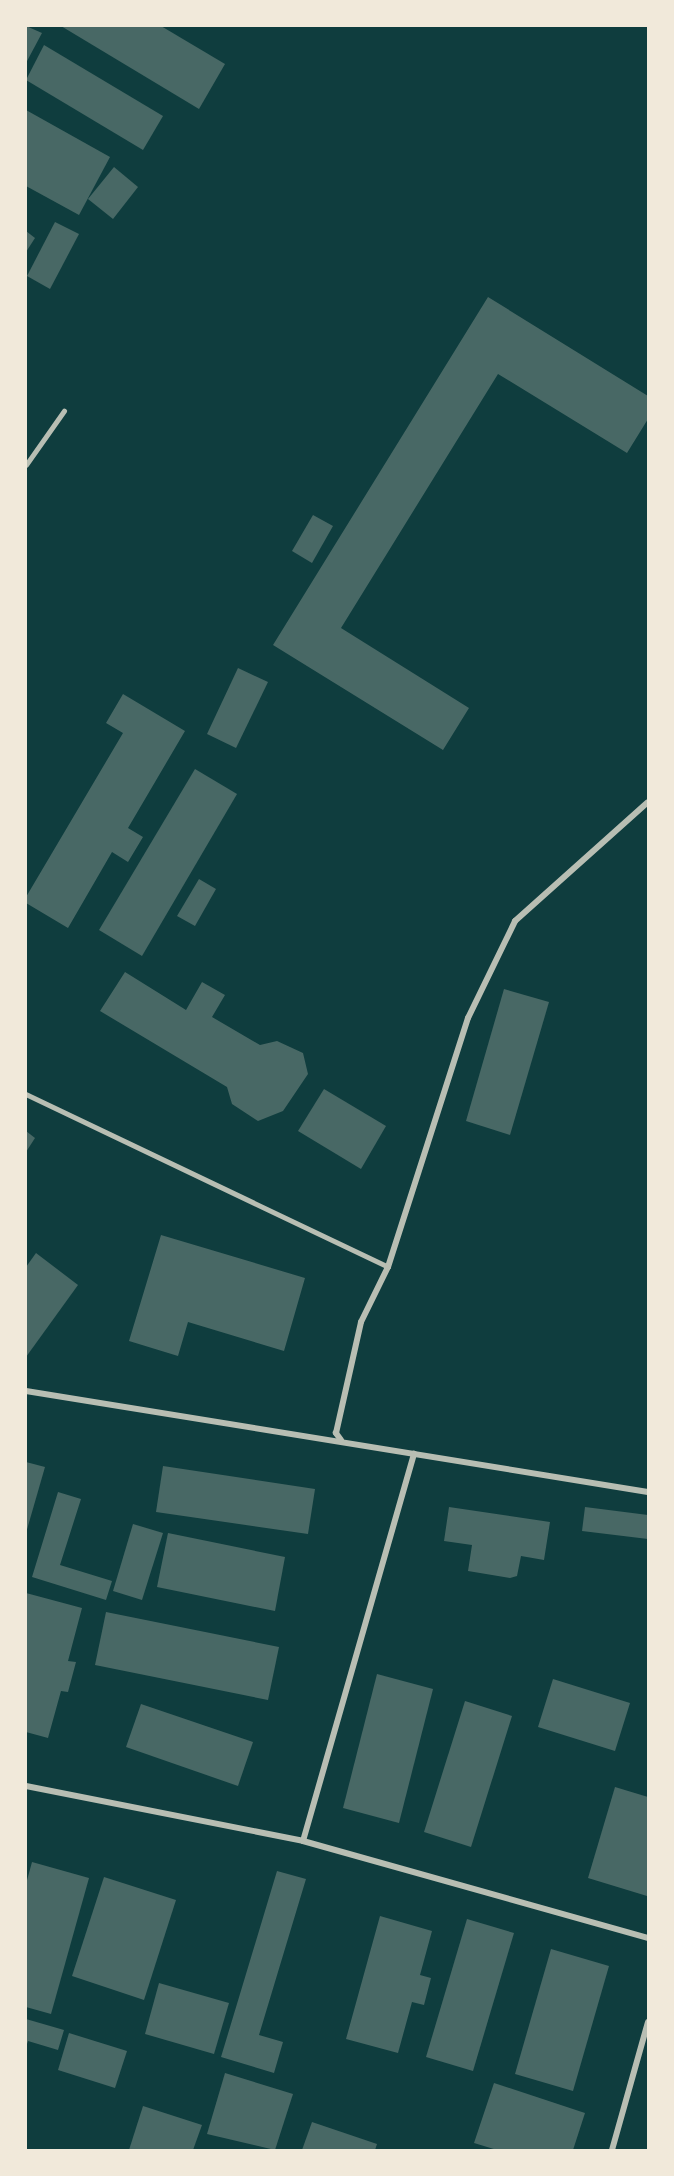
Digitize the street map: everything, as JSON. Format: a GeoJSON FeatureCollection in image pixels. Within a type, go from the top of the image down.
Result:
{"type":"FeatureCollection","features":[{"type":"Feature","properties":{"kind":"street"},"geometry":{"type":"LineString","coordinates":[[341,1440],[336,1433],[361,1322],[388,1267],[468,1018],[515,921],[648,802]]}},
{"type":"Feature","properties":{"kind":"street"},"geometry":{"type":"LineString","coordinates":[[26,1391],[341,1440],[414,1455],[648,1492]]}},
{"type":"Feature","properties":{"kind":"street"},"geometry":{"type":"LineString","coordinates":[[303,1841],[414,1455]]}},
{"type":"Feature","properties":{"kind":"street"},"geometry":{"type":"LineString","coordinates":[[26,1786],[303,1841],[648,1938]]}},
{"type":"Feature","properties":{"kind":"street"},"geometry":{"type":"LineString","coordinates":[[612,2151],[648,2022]]}},
{"type":"Feature","properties":{"kind":"lane"},"geometry":{"type":"LineString","coordinates":[[26,465],[64,411]]}},
{"type":"Feature","properties":{"kind":"lane"},"geometry":{"type":"LineString","coordinates":[[26,1094],[388,1267]]}},
{"type":"Feature","properties":{"kind":"building"},"geometry":{"type":"Polygon","coordinates":[[[26,26],[42,33],[26,63],[26,26]]]}},
{"type":"Feature","properties":{"kind":"building"},"geometry":{"type":"Polygon","coordinates":[[[61,26],[161,26],[225,64],[199,109],[61,26]]]}},
{"type":"Feature","properties":{"kind":"building"},"geometry":{"type":"Polygon","coordinates":[[[44,45],[163,116],[143,150],[26,80],[44,45]]]}},
{"type":"Feature","properties":{"kind":"building"},"geometry":{"type":"Polygon","coordinates":[[[26,110],[110,157],[79,215],[26,186],[26,110]]]}},
{"type":"Feature","properties":{"kind":"building"},"geometry":{"type":"Polygon","coordinates":[[[114,167],[138,187],[113,219],[88,199],[114,167]]]}},
{"type":"Feature","properties":{"kind":"building"},"geometry":{"type":"Polygon","coordinates":[[[55,222],[79,234],[50,289],[27,276],[55,222]]]}},
{"type":"Feature","properties":{"kind":"building"},"geometry":{"type":"Polygon","coordinates":[[[26,231],[35,238],[26,252],[26,231]]]}},
{"type":"Feature","properties":{"kind":"building"},"geometry":{"type":"Polygon","coordinates":[[[488,297],[648,396],[648,419],[627,453],[498,374],[341,628],[469,708],[443,750],[273,645],[488,297]]]}},
{"type":"Feature","properties":{"kind":"building"},"geometry":{"type":"Polygon","coordinates":[[[313,515],[333,526],[312,563],[292,551],[313,515]]]}},
{"type":"Feature","properties":{"kind":"building"},"geometry":{"type":"Polygon","coordinates":[[[238,668],[268,682],[236,748],[207,734],[238,668]]]}},
{"type":"Feature","properties":{"kind":"building"},"geometry":{"type":"Polygon","coordinates":[[[123,694],[185,731],[128,828],[143,837],[128,862],[112,852],[68,928],[26,903],[26,897],[123,733],[106,723],[123,694]]]}},
{"type":"Feature","properties":{"kind":"building"},"geometry":{"type":"Polygon","coordinates":[[[195,769],[237,794],[142,956],[99,930],[195,769]]]}},
{"type":"Feature","properties":{"kind":"building"},"geometry":{"type":"Polygon","coordinates":[[[199,879],[216,889],[195,926],[177,916],[199,879]]]}},
{"type":"Feature","properties":{"kind":"building"},"geometry":{"type":"Polygon","coordinates":[[[125,972],[186,1010],[202,982],[225,995],[212,1017],[260,1045],[277,1041],[303,1053],[308,1074],[283,1111],[258,1121],[232,1104],[227,1087],[100,1011],[125,972]]]}},
{"type":"Feature","properties":{"kind":"building"},"geometry":{"type":"Polygon","coordinates":[[[504,989],[549,1002],[510,1135],[466,1121],[504,989]]]}},
{"type":"Feature","properties":{"kind":"building"},"geometry":{"type":"Polygon","coordinates":[[[324,1089],[386,1126],[361,1169],[298,1131],[324,1089]]]}},
{"type":"Feature","properties":{"kind":"building"},"geometry":{"type":"Polygon","coordinates":[[[26,1131],[35,1138],[26,1152],[26,1131]]]}},
{"type":"Feature","properties":{"kind":"building"},"geometry":{"type":"Polygon","coordinates":[[[161,1235],[305,1278],[284,1351],[188,1322],[178,1356],[129,1341],[161,1235]]]}},
{"type":"Feature","properties":{"kind":"building"},"geometry":{"type":"Polygon","coordinates":[[[36,1253],[78,1285],[26,1357],[26,1267],[36,1253]]]}},
{"type":"Feature","properties":{"kind":"building"},"geometry":{"type":"Polygon","coordinates":[[[26,1462],[45,1467],[26,1533],[26,1462]]]}},
{"type":"Feature","properties":{"kind":"building"},"geometry":{"type":"Polygon","coordinates":[[[163,1466],[315,1489],[308,1534],[156,1512],[163,1466]]]}},
{"type":"Feature","properties":{"kind":"building"},"geometry":{"type":"Polygon","coordinates":[[[58,1492],[81,1499],[60,1565],[112,1581],[106,1600],[32,1577],[58,1492]]]}},
{"type":"Feature","properties":{"kind":"building"},"geometry":{"type":"Polygon","coordinates":[[[449,1507],[550,1522],[544,1560],[521,1556],[517,1576],[510,1578],[468,1571],[472,1545],[444,1541],[449,1507]]]}},
{"type":"Feature","properties":{"kind":"building"},"geometry":{"type":"Polygon","coordinates":[[[585,1507],[648,1515],[648,1539],[582,1531],[585,1507]]]}},
{"type":"Feature","properties":{"kind":"building"},"geometry":{"type":"Polygon","coordinates":[[[133,1524],[163,1533],[142,1600],[113,1591],[133,1524]]]}},
{"type":"Feature","properties":{"kind":"building"},"geometry":{"type":"Polygon","coordinates":[[[168,1533],[285,1557],[275,1611],[157,1587],[168,1533]]]}},
{"type":"Feature","properties":{"kind":"building"},"geometry":{"type":"Polygon","coordinates":[[[26,1593],[82,1608],[68,1661],[76,1662],[68,1692],[61,1691],[48,1738],[26,1732],[26,1593]]]}},
{"type":"Feature","properties":{"kind":"building"},"geometry":{"type":"Polygon","coordinates":[[[106,1612],[279,1647],[268,1700],[95,1665],[106,1612]]]}},
{"type":"Feature","properties":{"kind":"building"},"geometry":{"type":"Polygon","coordinates":[[[377,1674],[433,1689],[399,1823],[343,1808],[377,1674]]]}},
{"type":"Feature","properties":{"kind":"building"},"geometry":{"type":"Polygon","coordinates":[[[553,1679],[630,1703],[615,1751],[538,1727],[553,1679]]]}},
{"type":"Feature","properties":{"kind":"building"},"geometry":{"type":"Polygon","coordinates":[[[465,1701],[512,1716],[471,1847],[424,1832],[465,1701]]]}},
{"type":"Feature","properties":{"kind":"building"},"geometry":{"type":"Polygon","coordinates":[[[141,1704],[253,1742],[238,1786],[126,1747],[141,1704]]]}},
{"type":"Feature","properties":{"kind":"building"},"geometry":{"type":"Polygon","coordinates":[[[615,1787],[648,1797],[647,1896],[588,1878],[615,1787]]]}},
{"type":"Feature","properties":{"kind":"building"},"geometry":{"type":"Polygon","coordinates":[[[32,1862],[89,1878],[51,2014],[26,2007],[26,1884],[32,1862]]]}},
{"type":"Feature","properties":{"kind":"building"},"geometry":{"type":"Polygon","coordinates":[[[277,1871],[306,1879],[259,2035],[283,2042],[274,2073],[221,2057],[277,1871]]]}},
{"type":"Feature","properties":{"kind":"building"},"geometry":{"type":"Polygon","coordinates":[[[104,1877],[176,1900],[144,2000],[72,1976],[104,1877]]]}},
{"type":"Feature","properties":{"kind":"building"},"geometry":{"type":"Polygon","coordinates":[[[380,1916],[432,1931],[420,1975],[431,1978],[424,2005],[412,2002],[398,2053],[346,2039],[380,1916]]]}},
{"type":"Feature","properties":{"kind":"building"},"geometry":{"type":"Polygon","coordinates":[[[467,1919],[514,1933],[473,2071],[426,2057],[467,1919]]]}},
{"type":"Feature","properties":{"kind":"building"},"geometry":{"type":"Polygon","coordinates":[[[551,1949],[609,1966],[573,2091],[515,2074],[551,1949]]]}},
{"type":"Feature","properties":{"kind":"building"},"geometry":{"type":"Polygon","coordinates":[[[159,1983],[229,2003],[214,2054],[145,2034],[159,1983]]]}},
{"type":"Feature","properties":{"kind":"building"},"geometry":{"type":"Polygon","coordinates":[[[26,2019],[64,2030],[58,2050],[28,2041],[26,2047],[26,2019]]]}},
{"type":"Feature","properties":{"kind":"building"},"geometry":{"type":"Polygon","coordinates":[[[69,2033],[127,2051],[115,2088],[58,2070],[69,2033]]]}},
{"type":"Feature","properties":{"kind":"building"},"geometry":{"type":"Polygon","coordinates":[[[225,2073],[293,2094],[275,2150],[207,2134],[225,2073]]]}},
{"type":"Feature","properties":{"kind":"building"},"geometry":{"type":"Polygon","coordinates":[[[494,2083],[585,2113],[573,2150],[497,2150],[474,2143],[494,2083]]]}},
{"type":"Feature","properties":{"kind":"building"},"geometry":{"type":"Polygon","coordinates":[[[143,2106],[202,2125],[193,2150],[129,2150],[143,2106]]]}},
{"type":"Feature","properties":{"kind":"building"},"geometry":{"type":"Polygon","coordinates":[[[312,2122],[377,2144],[375,2150],[302,2150],[312,2122]]]}}]}
